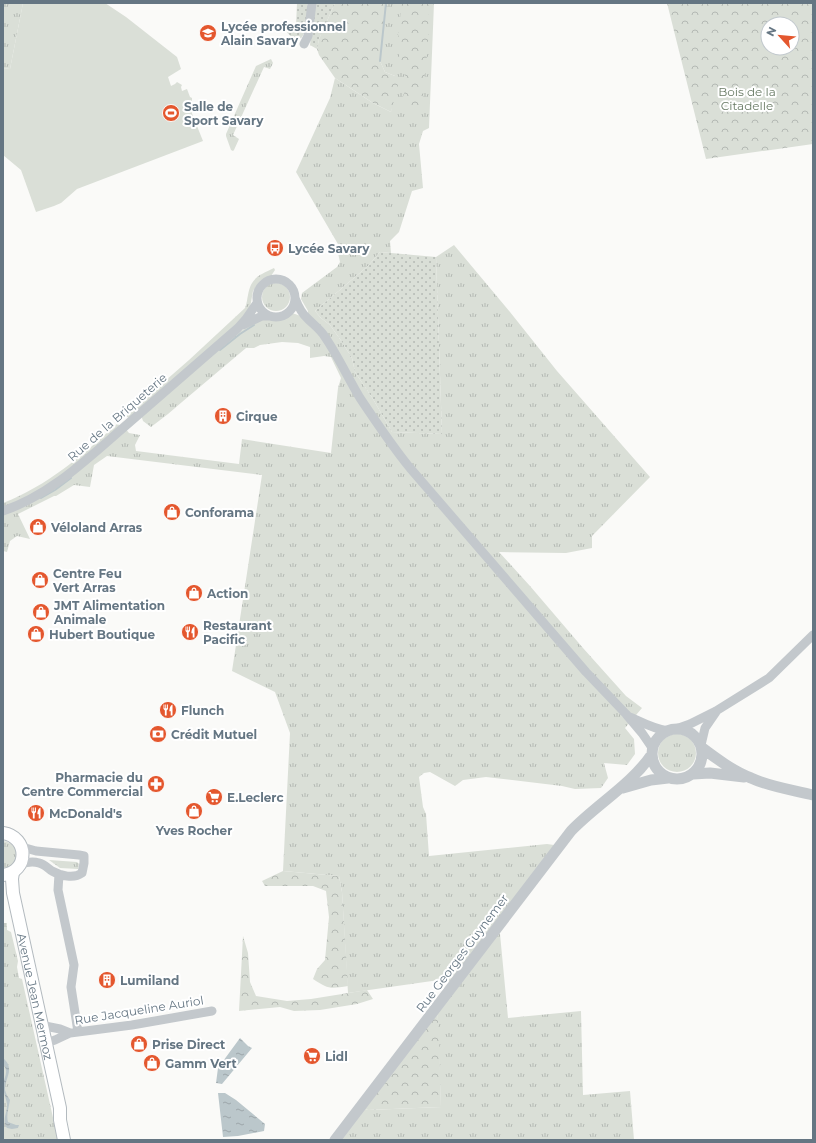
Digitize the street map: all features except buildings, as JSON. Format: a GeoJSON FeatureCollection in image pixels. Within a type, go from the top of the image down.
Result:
{"type":"FeatureCollection","features":[{"type":"Feature","properties":{"kind":"main road"},"geometry":{"type":"LineString","coordinates":[[3,824],[8,834],[18,841],[22,847]]}},
{"type":"Feature","properties":{"kind":"main road","name":"Avenue Jean Mermoz"},"geometry":{"type":"LineString","coordinates":[[22,847],[22,858],[12,870],[13,893],[54,1110],[60,1120]]}},
{"type":"Feature","properties":{"kind":"main road","name":"Avenue Jean Mermoz"},"geometry":{"type":"LineString","coordinates":[[3,886],[37,1018],[46,1043],[60,1108],[60,1120],[64,1140]]}},
{"type":"Feature","properties":{"kind":"street"},"geometry":{"type":"LineString","coordinates":[[304,44],[308,36],[312,3]]}},
{"type":"Feature","properties":{"kind":"street"},"geometry":{"type":"LineString","coordinates":[[295,298],[293,306],[288,313],[280,317],[268,316],[261,310],[257,303],[257,294],[260,286],[267,280],[275,278],[284,280],[290,284],[294,291],[297,304],[307,318],[324,334],[335,351],[356,391],[394,448],[586,672],[642,733],[652,752],[653,762],[661,774],[668,778],[681,779],[687,778],[698,769],[701,762],[701,746],[705,728],[716,711]]}},
{"type":"Feature","properties":{"kind":"street","name":"Rue de la Briqueterie"},"geometry":{"type":"LineString","coordinates":[[3,511],[43,493],[105,445],[238,328],[257,303]]}},
{"type":"Feature","properties":{"kind":"street"},"geometry":{"type":"LineString","coordinates":[[288,313],[307,318]]}},
{"type":"Feature","properties":{"kind":"street","name":"Rue de la Briqueterie"},"geometry":{"type":"LineString","coordinates":[[238,328],[262,316],[268,316]]}},
{"type":"Feature","properties":{"kind":"street"},"geometry":{"type":"LineString","coordinates":[[652,752],[655,743],[662,734],[690,724],[716,711],[770,678],[813,634]]}},
{"type":"Feature","properties":{"kind":"street"},"geometry":{"type":"LineString","coordinates":[[626,714],[658,730],[688,732],[698,740],[701,746],[726,765],[750,778],[813,795]]}},
{"type":"Feature","properties":{"kind":"street","name":"Rue Georges Guynemer"},"geometry":{"type":"LineString","coordinates":[[335,1140],[567,837],[583,818],[634,776],[647,762],[652,752]]}},
{"type":"Feature","properties":{"kind":"street"},"geometry":{"type":"LineString","coordinates":[[693,774],[710,773],[750,778]]}},
{"type":"Feature","properties":{"kind":"street","name":"Rue Georges Guynemer"},"geometry":{"type":"LineString","coordinates":[[618,790],[651,780],[668,778]]}},
{"type":"Feature","properties":{"kind":"street"},"geometry":{"type":"LineString","coordinates":[[12,870],[30,862],[40,863],[58,874],[74,876],[82,873],[84,856],[36,851],[22,847]]}},
{"type":"Feature","properties":{"kind":"street"},"geometry":{"type":"LineString","coordinates":[[58,874],[58,890],[74,965],[71,987],[74,1032]]}},
{"type":"Feature","properties":{"kind":"street","name":"Rue Jacqueline Auriol"},"geometry":{"type":"LineString","coordinates":[[74,1032],[132,1025],[212,1011]]}},
{"type":"Feature","properties":{"kind":"street"},"geometry":{"type":"LineString","coordinates":[[37,1018],[45,1026],[74,1032]]}},
{"type":"Feature","properties":{"kind":"street"},"geometry":{"type":"LineString","coordinates":[[46,1043],[74,1032]]}},
{"type":"Feature","properties":{"kind":"green space"},"geometry":{"type":"Polygon","coordinates":[[[3,3],[23,3],[10,69],[3,68],[3,3]]]}},
{"type":"Feature","properties":{"kind":"green space"},"geometry":{"type":"Polygon","coordinates":[[[23,3],[105,3],[126,17],[177,57],[181,69],[168,77],[171,86],[177,82],[182,85],[182,91],[187,89],[190,97],[192,98],[194,109],[191,111],[203,141],[77,189],[61,203],[36,212],[21,170],[3,155],[3,68],[10,69],[23,3]]]}},
{"type":"Feature","properties":{"kind":"green space"},"geometry":{"type":"Polygon","coordinates":[[[297,3],[307,3],[307,16],[305,31],[301,38],[295,41],[285,30],[296,26],[297,3]]]}},
{"type":"Feature","properties":{"kind":"green space"},"geometry":{"type":"Polygon","coordinates":[[[315,3],[335,3],[319,39],[317,49],[310,45],[315,3]]]}},
{"type":"Feature","properties":{"kind":"green space"},"geometry":{"type":"Polygon","coordinates":[[[335,3],[386,3],[380,61],[385,72],[395,76],[398,85],[391,112],[373,103],[335,78],[319,55],[317,49],[319,39],[335,3]]]}},
{"type":"Feature","properties":{"kind":"green space"},"geometry":{"type":"Polygon","coordinates":[[[386,3],[434,3],[429,128],[423,131],[419,144],[423,188],[412,191],[399,232],[390,241],[391,253],[380,252],[368,266],[315,311],[330,325],[342,342],[352,358],[355,372],[392,432],[442,434],[436,257],[454,245],[557,371],[650,477],[592,536],[592,548],[566,553],[499,552],[626,696],[642,708],[625,728],[634,739],[635,754],[627,765],[604,763],[608,778],[601,788],[575,789],[562,786],[486,777],[463,780],[455,786],[430,772],[424,773],[419,777],[423,807],[426,814],[429,856],[547,844],[554,845],[496,929],[500,934],[508,1018],[581,1011],[583,1095],[630,1091],[634,1140],[335,1140],[360,1107],[368,1110],[441,1107],[437,1007],[455,983],[443,980],[432,981],[348,993],[342,892],[339,876],[283,871],[290,733],[275,692],[232,671],[262,475],[107,456],[94,465],[90,487],[74,485],[56,496],[18,514],[30,539],[17,536],[10,541],[7,552],[3,551],[3,503],[35,488],[64,469],[117,424],[124,427],[129,433],[140,435],[135,445],[136,451],[239,464],[242,439],[331,453],[338,388],[341,378],[331,357],[324,356],[310,358],[310,347],[298,343],[282,342],[260,345],[254,348],[246,348],[151,427],[143,421],[141,415],[231,338],[247,327],[268,316],[284,316],[288,313],[307,318],[308,311],[301,299],[302,293],[337,267],[340,262],[338,253],[342,251],[296,172],[330,98],[335,78],[373,103],[391,112],[395,76],[385,72],[380,61],[386,3]]]}},
{"type":"Feature","properties":{"kind":"green space"},"geometry":{"type":"Polygon","coordinates":[[[402,3],[429,3],[428,43],[422,106],[409,112],[401,103],[408,81],[398,62],[402,43],[398,35],[402,3]]]}},
{"type":"Feature","properties":{"kind":"green space","name":"Bois de la Citadelle"},"geometry":{"type":"Polygon","coordinates":[[[667,3],[813,3],[813,144],[706,159],[667,3]]]}},
{"type":"Feature","properties":{"kind":"green space"},"geometry":{"type":"Polygon","coordinates":[[[271,59],[273,63],[270,69],[264,67],[233,135],[239,139],[233,151],[231,150],[226,134],[256,66],[271,59]]]}},
{"type":"Feature","properties":{"kind":"green space"},"geometry":{"type":"Polygon","coordinates":[[[380,252],[436,257],[442,434],[392,432],[355,372],[352,358],[342,342],[330,325],[315,311],[368,266],[380,252]]]}},
{"type":"Feature","properties":{"kind":"green space"},"geometry":{"type":"Polygon","coordinates":[[[274,268],[275,270],[271,276],[260,281],[253,291],[247,316],[129,418],[125,416],[245,308],[251,284],[257,277],[274,268]]]}},
{"type":"Feature","properties":{"kind":"green space"},"geometry":{"type":"Polygon","coordinates":[[[276,283],[286,287],[290,297],[286,307],[276,311],[266,307],[262,297],[266,287],[276,283]]]}},
{"type":"Feature","properties":{"kind":"green space"},"geometry":{"type":"Polygon","coordinates":[[[673,734],[681,734],[691,739],[695,746],[695,760],[691,767],[681,772],[673,772],[663,767],[661,764],[658,757],[658,749],[663,739],[666,737],[673,734]]]}},
{"type":"Feature","properties":{"kind":"green space"},"geometry":{"type":"Polygon","coordinates":[[[3,841],[9,843],[16,850],[16,859],[13,864],[3,869],[3,841]]]}},
{"type":"Feature","properties":{"kind":"green space"},"geometry":{"type":"Polygon","coordinates":[[[49,860],[77,862],[79,864],[78,869],[60,868],[49,860]]]}},
{"type":"Feature","properties":{"kind":"green space"},"geometry":{"type":"Polygon","coordinates":[[[283,871],[339,876],[342,892],[348,986],[337,988],[329,987],[322,985],[313,979],[317,969],[325,960],[329,917],[326,891],[313,886],[265,886],[262,881],[283,871]]]}},
{"type":"Feature","properties":{"kind":"green space"},"geometry":{"type":"Polygon","coordinates":[[[3,923],[7,923],[7,930],[11,932],[18,961],[17,967],[19,978],[22,979],[58,1140],[3,1140],[3,923]]]}},
{"type":"Feature","properties":{"kind":"green space"},"geometry":{"type":"Polygon","coordinates":[[[243,936],[248,953],[250,982],[256,996],[287,1001],[311,999],[367,990],[373,999],[357,1004],[320,1010],[294,1011],[280,1007],[239,1011],[243,936]]]}},
{"type":"Feature","properties":{"kind":"green space"},"geometry":{"type":"Polygon","coordinates":[[[437,1007],[441,1107],[368,1110],[360,1107],[437,1007]]]}},
{"type":"Feature","properties":{"kind":"water"},"geometry":{"type":"Polygon","coordinates":[[[240,1038],[252,1048],[222,1084],[216,1083],[218,1068],[240,1038]]]}},
{"type":"Feature","properties":{"kind":"water"},"geometry":{"type":"Polygon","coordinates":[[[3,1058],[9,1066],[5,1086],[6,1094],[10,1100],[7,1119],[8,1122],[19,1125],[18,1128],[7,1128],[5,1125],[7,1104],[3,1083],[6,1070],[3,1058]]]}},
{"type":"Feature","properties":{"kind":"water"},"geometry":{"type":"Polygon","coordinates":[[[218,1093],[225,1093],[236,1100],[265,1124],[264,1131],[223,1137],[218,1093]]]}},
{"type":"Feature","properties":{"kind":"waterway"},"geometry":{"type":"LineString","coordinates":[[380,61],[386,3]]}},
{"type":"Feature","properties":{"kind":"waterway"},"geometry":{"type":"LineString","coordinates":[[220,350],[254,325]]}},
{"type":"Feature","properties":{"kind":"waterway"},"geometry":{"type":"LineString","coordinates":[[41,498],[71,478]]}},
{"type":"Feature","properties":{"kind":"place","name":"Lycée professionnel Alain Savary"},"geometry":{"type":"Point","coordinates":[208,33]}},
{"type":"Feature","properties":{"kind":"place","name":"Salle de Sport Savary"},"geometry":{"type":"Point","coordinates":[171,113]}},
{"type":"Feature","properties":{"kind":"place","name":"Lycée Savary"},"geometry":{"type":"Point","coordinates":[275,248]}},
{"type":"Feature","properties":{"kind":"place","name":"Cirque"},"geometry":{"type":"Point","coordinates":[223,416]}},
{"type":"Feature","properties":{"kind":"place","name":"Conforama"},"geometry":{"type":"Point","coordinates":[172,512]}},
{"type":"Feature","properties":{"kind":"place","name":"Véloland Arras"},"geometry":{"type":"Point","coordinates":[38,527]}},
{"type":"Feature","properties":{"kind":"place","name":"Centre Feu Vert Arras"},"geometry":{"type":"Point","coordinates":[40,580]}},
{"type":"Feature","properties":{"kind":"place","name":"Action"},"geometry":{"type":"Point","coordinates":[194,593]}},
{"type":"Feature","properties":{"kind":"place","name":"JMT Alimentation Animale"},"geometry":{"type":"Point","coordinates":[41,612]}},
{"type":"Feature","properties":{"kind":"place","name":"Restaurant Pacific"},"geometry":{"type":"Point","coordinates":[190,632]}},
{"type":"Feature","properties":{"kind":"place","name":"Hubert Boutique"},"geometry":{"type":"Point","coordinates":[36,634]}},
{"type":"Feature","properties":{"kind":"place","name":"Flunch"},"geometry":{"type":"Point","coordinates":[168,710]}},
{"type":"Feature","properties":{"kind":"place","name":"Crédit Mutuel"},"geometry":{"type":"Point","coordinates":[158,734]}},
{"type":"Feature","properties":{"kind":"place","name":"Pharmacie du Centre Commercial"},"geometry":{"type":"Point","coordinates":[156,784]}},
{"type":"Feature","properties":{"kind":"place","name":"E.Leclerc"},"geometry":{"type":"Point","coordinates":[214,797]}},
{"type":"Feature","properties":{"kind":"place","name":"Yves Rocher"},"geometry":{"type":"Point","coordinates":[194,811]}},
{"type":"Feature","properties":{"kind":"place","name":"McDonald's"},"geometry":{"type":"Point","coordinates":[36,813]}},
{"type":"Feature","properties":{"kind":"place","name":"Lumiland"},"geometry":{"type":"Point","coordinates":[107,980]}},
{"type":"Feature","properties":{"kind":"place","name":"Prise Direct"},"geometry":{"type":"Point","coordinates":[139,1044]}},
{"type":"Feature","properties":{"kind":"place","name":"Lidl"},"geometry":{"type":"Point","coordinates":[312,1056]}},
{"type":"Feature","properties":{"kind":"place","name":"Gamm Vert"},"geometry":{"type":"Point","coordinates":[152,1063]}}]}
